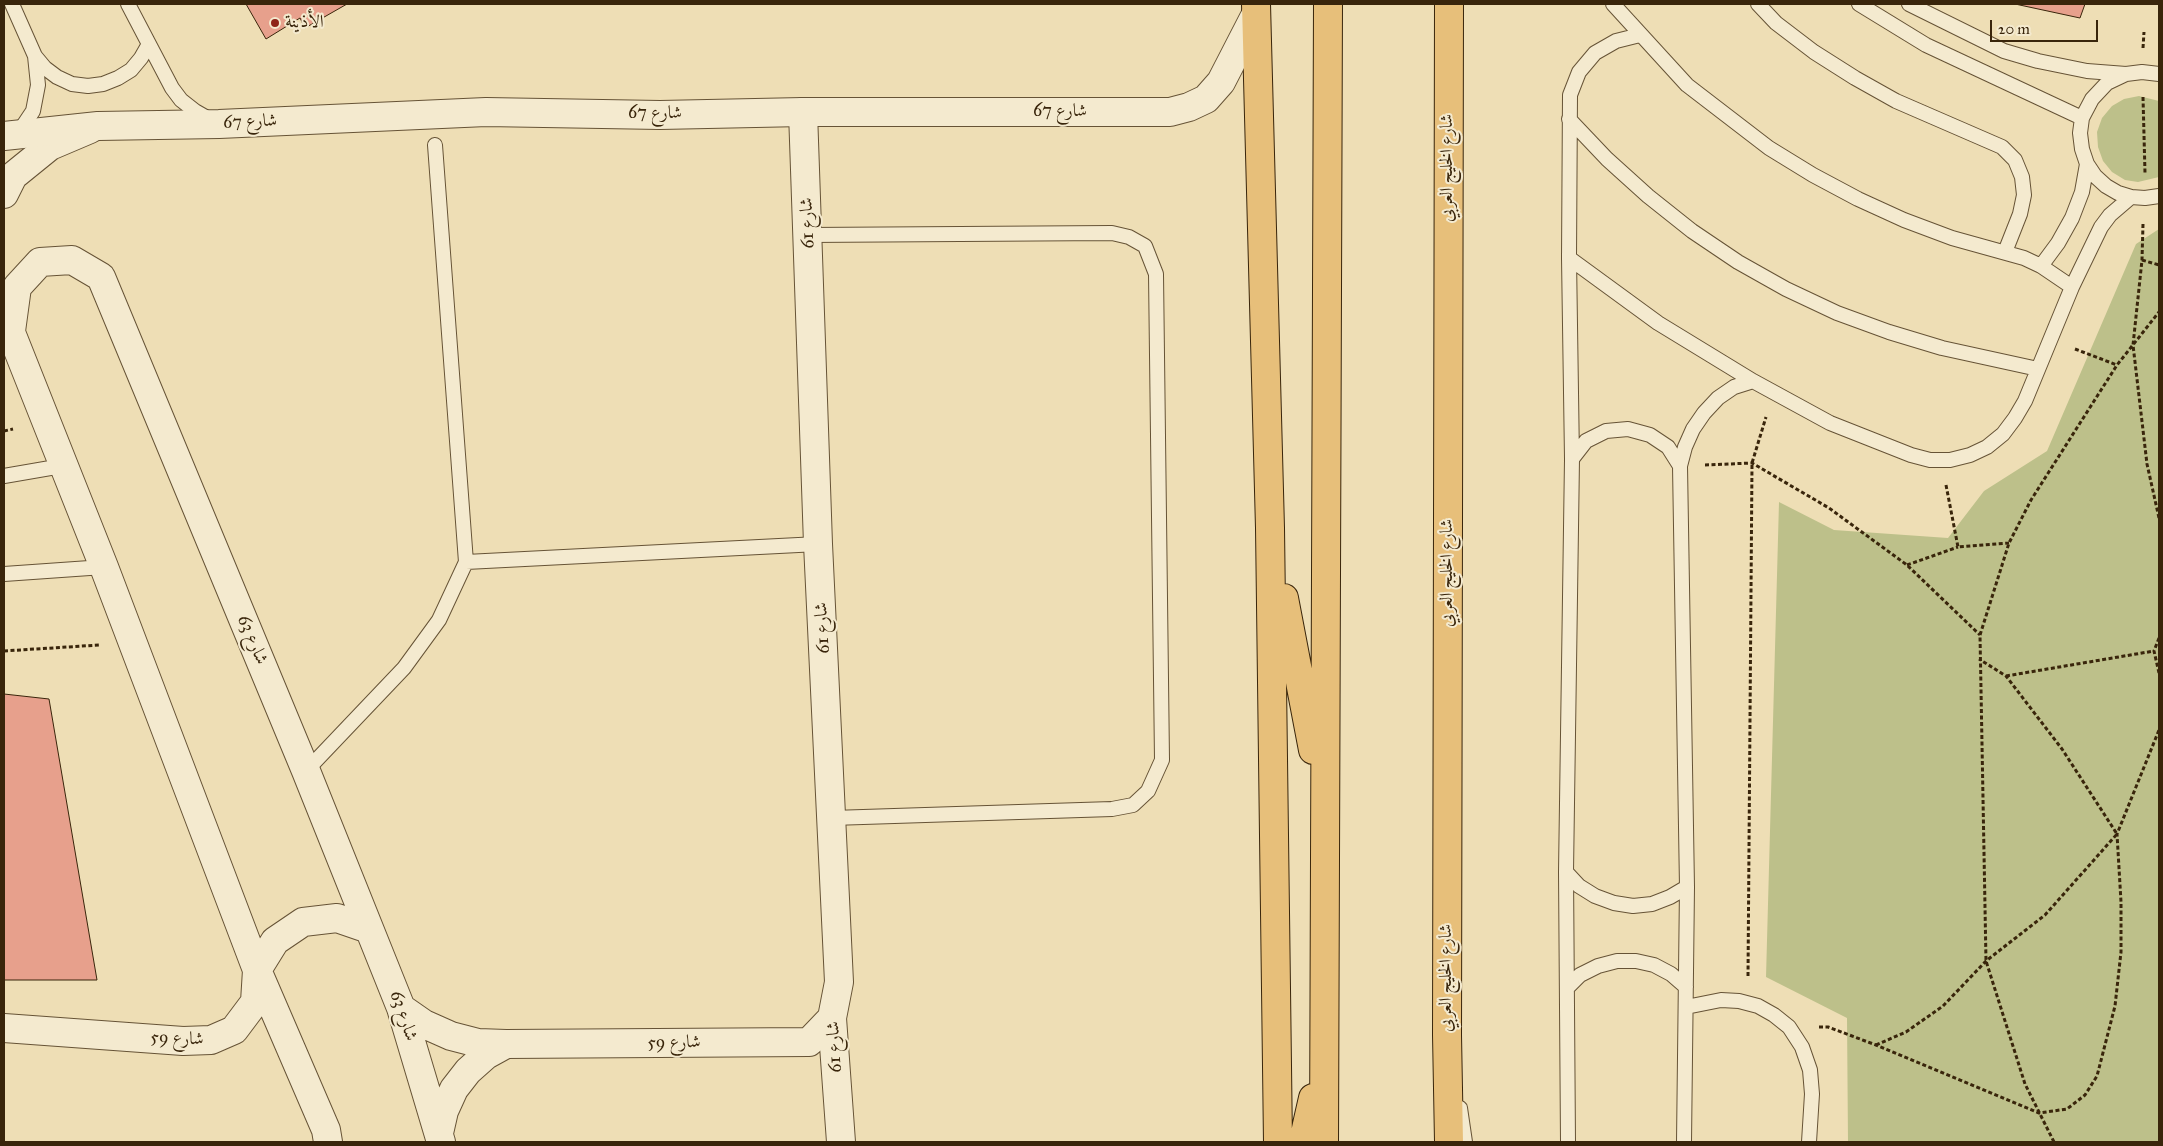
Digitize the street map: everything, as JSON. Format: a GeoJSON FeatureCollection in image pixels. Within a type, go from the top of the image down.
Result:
{"type":"FeatureCollection","features":[{"type":"Feature","properties":{"kind":"main road"},"geometry":{"type":"LineString","coordinates":[[1324,1142],[1328,4]]}},
{"type":"Feature","properties":{"kind":"main road","name":"شارع الخليج العربي"},"geometry":{"type":"LineString","coordinates":[[1449,4],[1447,1035],[1449,1142]]}},
{"type":"Feature","properties":{"kind":"main road"},"geometry":{"type":"LineString","coordinates":[[1256,9],[1270,528],[1278,1142]]}},
{"type":"Feature","properties":{"kind":"main road"},"geometry":{"type":"LineString","coordinates":[[1270,528],[1325,812]]}},
{"type":"Feature","properties":{"kind":"main road"},"geometry":{"type":"LineString","coordinates":[[1303,1142],[1325,1043]]}},
{"type":"Feature","properties":{"kind":"street","name":"شارع 67"},"geometry":{"type":"LineString","coordinates":[[10,135],[98,126],[219,124],[486,112],[660,115],[803,112],[1170,112],[1190,107],[1206,98],[1221,82],[1256,9]]}},
{"type":"Feature","properties":{"kind":"street","name":"شارع 61"},"geometry":{"type":"LineString","coordinates":[[803,112],[818,544],[839,982],[832,1018],[841,1142]]}},
{"type":"Feature","properties":{"kind":"street"},"geometry":{"type":"LineString","coordinates":[[4,194],[13,176],[50,146],[98,126]]}},
{"type":"Feature","properties":{"kind":"street","name":"شارع 63"},"geometry":{"type":"LineString","coordinates":[[328,1142],[326,1130],[257,970],[104,567],[62,466],[7,322],[17,287],[40,262],[72,260],[101,277],[306,772],[401,1008],[440,1138]]}},
{"type":"Feature","properties":{"kind":"street","name":"شارع 59"},"geometry":{"type":"LineString","coordinates":[[4,1028],[183,1041],[211,1040],[234,1030],[255,1002],[257,970],[275,941],[303,922],[337,918],[369,928]]}},
{"type":"Feature","properties":{"kind":"street","name":"شارع 59"},"geometry":{"type":"LineString","coordinates":[[401,1008],[424,1024],[451,1036],[478,1043],[506,1044],[809,1042],[832,1018]]}},
{"type":"Feature","properties":{"kind":"street","name":"شارع 59"},"geometry":{"type":"LineString","coordinates":[[440,1138],[444,1110],[454,1090],[468,1071],[486,1055],[506,1044]]}},
{"type":"Feature","properties":{"kind":"lane"},"geometry":{"type":"LineString","coordinates":[[12,4],[35,56],[45,68],[57,77],[72,84],[88,86],[103,84],[118,78],[131,70],[149,44]]}},
{"type":"Feature","properties":{"kind":"lane"},"geometry":{"type":"LineString","coordinates":[[128,4],[172,88],[181,100],[195,111],[219,124]]}},
{"type":"Feature","properties":{"kind":"lane"},"geometry":{"type":"LineString","coordinates":[[1448,31],[1454,4]]}},
{"type":"Feature","properties":{"kind":"lane"},"geometry":{"type":"LineString","coordinates":[[1613,4],[1687,85],[1769,148],[1813,175],[1858,199],[1904,220],[1952,238],[2005,252],[2041,266],[2072,286]]}},
{"type":"Feature","properties":{"kind":"lane"},"geometry":{"type":"LineString","coordinates":[[1758,4],[1776,23],[1814,52],[1855,78],[1905,105],[2002,146],[2014,160],[2022,177],[2024,195],[2005,252]]}},
{"type":"Feature","properties":{"kind":"lane"},"geometry":{"type":"LineString","coordinates":[[1773,4],[1776,23]]}},
{"type":"Feature","properties":{"kind":"lane"},"geometry":{"type":"LineString","coordinates":[[1859,4],[1926,45],[2082,118]]}},
{"type":"Feature","properties":{"kind":"lane"},"geometry":{"type":"LineString","coordinates":[[1908,4],[2004,51],[2038,61],[2077,69],[2126,74],[2142,72],[2159,74]]}},
{"type":"Feature","properties":{"kind":"lane"},"geometry":{"type":"LineString","coordinates":[[1568,1142],[1566,872],[1572,458],[1568,258],[1570,95],[1579,72],[1595,53],[1616,41],[1640,35]]}},
{"type":"Feature","properties":{"kind":"lane"},"geometry":{"type":"LineString","coordinates":[[10,135],[34,111],[38,85],[35,56]]}},
{"type":"Feature","properties":{"kind":"lane"},"geometry":{"type":"LineString","coordinates":[[2126,74],[2106,83],[2092,98],[2082,118],[2080,133],[2082,149],[2087,164],[2095,176],[2106,186],[2118,193],[2131,197],[2159,196]]}},
{"type":"Feature","properties":{"kind":"lane"},"geometry":{"type":"LineString","coordinates":[[1569,119],[1607,159],[1648,196],[1692,231],[1738,262],[1786,289],[1837,312],[1889,332],[1942,348],[2038,369]]}},
{"type":"Feature","properties":{"kind":"lane"},"geometry":{"type":"LineString","coordinates":[[306,772],[404,668],[439,620],[466,562],[435,145]]}},
{"type":"Feature","properties":{"kind":"lane"},"geometry":{"type":"LineString","coordinates":[[2041,266],[2058,243],[2072,218],[2082,192],[2087,164]]}},
{"type":"Feature","properties":{"kind":"lane"},"geometry":{"type":"LineString","coordinates":[[1568,258],[1658,323],[1753,381],[1830,423],[1911,455],[1930,460],[1942,460],[1970,455],[1987,447],[2003,434],[2015,418],[2038,369],[2072,286],[2101,227],[2110,215],[2131,197]]}},
{"type":"Feature","properties":{"kind":"lane"},"geometry":{"type":"LineString","coordinates":[[808,235],[1112,233],[1129,237],[1145,246],[1156,274],[1162,760],[1148,790],[1133,805],[1112,809],[832,818]]}},
{"type":"Feature","properties":{"kind":"lane"},"geometry":{"type":"LineString","coordinates":[[1684,1142],[1687,887],[1680,466],[1685,447],[1693,429],[1704,413],[1718,398],[1734,387],[1753,381]]}},
{"type":"Feature","properties":{"kind":"lane"},"geometry":{"type":"LineString","coordinates":[[1572,458],[1586,441],[1606,431],[1628,429],[1650,435],[1668,447],[1680,466]]}},
{"type":"Feature","properties":{"kind":"lane"},"geometry":{"type":"LineString","coordinates":[[4,476],[62,466]]}},
{"type":"Feature","properties":{"kind":"lane"},"geometry":{"type":"LineString","coordinates":[[466,562],[818,544]]}},
{"type":"Feature","properties":{"kind":"lane"},"geometry":{"type":"LineString","coordinates":[[4,574],[104,567]]}},
{"type":"Feature","properties":{"kind":"lane"},"geometry":{"type":"LineString","coordinates":[[1566,872],[1579,886],[1595,896],[1614,903],[1633,906],[1652,904],[1670,897],[1687,887]]}},
{"type":"Feature","properties":{"kind":"lane"},"geometry":{"type":"LineString","coordinates":[[1566,988],[1580,975],[1598,966],[1616,961],[1636,961],[1654,965],[1672,974],[1686,988]]}},
{"type":"Feature","properties":{"kind":"lane"},"geometry":{"type":"LineString","coordinates":[[1686,1007],[1720,1000],[1748,1003],[1774,1015],[1789,1027],[1802,1047],[1810,1070],[1812,1094],[1809,1142]]}},
{"type":"Feature","properties":{"kind":"lane"},"geometry":{"type":"LineString","coordinates":[[1447,1035],[1465,1142]]}},
{"type":"Feature","properties":{"kind":"path"},"geometry":{"type":"LineString","coordinates":[[2142,260],[2159,265]]}},
{"type":"Feature","properties":{"kind":"path"},"geometry":{"type":"LineString","coordinates":[[2054,1142],[2025,1084],[1986,961],[1980,635],[2010,543],[2031,500],[2117,365],[2159,312]]}},
{"type":"Feature","properties":{"kind":"path"},"geometry":{"type":"LineString","coordinates":[[2133,345],[2147,464],[2159,518]]}},
{"type":"Feature","properties":{"kind":"path"},"geometry":{"type":"LineString","coordinates":[[2075,349],[2117,365]]}},
{"type":"Feature","properties":{"kind":"path"},"geometry":{"type":"LineString","coordinates":[[1748,1003],[1752,464],[1773,392]]}},
{"type":"Feature","properties":{"kind":"path"},"geometry":{"type":"LineString","coordinates":[[1942,460],[1958,547]]}},
{"type":"Feature","properties":{"kind":"path"},"geometry":{"type":"LineString","coordinates":[[1680,466],[1752,464],[1829,508],[1907,565],[1980,635]]}},
{"type":"Feature","properties":{"kind":"path"},"geometry":{"type":"LineString","coordinates":[[1907,565],[1958,547],[2010,543]]}},
{"type":"Feature","properties":{"kind":"path"},"geometry":{"type":"LineString","coordinates":[[2159,638],[2154,651],[2159,673]]}},
{"type":"Feature","properties":{"kind":"path"},"geometry":{"type":"LineString","coordinates":[[4,651],[132,642]]}},
{"type":"Feature","properties":{"kind":"path"},"geometry":{"type":"LineString","coordinates":[[2006,676],[2154,651]]}},
{"type":"Feature","properties":{"kind":"path"},"geometry":{"type":"LineString","coordinates":[[1789,1027],[1828,1027],[2039,1113],[2067,1110],[2085,1095],[2098,1076],[2115,1006],[2121,952],[2121,902],[2116,834],[2062,749],[2006,676],[1979,659]]}},
{"type":"Feature","properties":{"kind":"path"},"geometry":{"type":"LineString","coordinates":[[1876,1045],[1906,1032],[1943,1006],[1986,961],[2045,915],[2116,834],[2159,730]]}},
{"type":"Feature","properties":{"kind":"green space"},"geometry":{"type":"Polygon","coordinates":[[[2139,96],[2159,101],[2159,177],[2138,182],[2125,180],[2112,172],[2103,161],[2098,147],[2097,132],[2102,118],[2112,106],[2124,99],[2139,96]]]}},
{"type":"Feature","properties":{"kind":"green space"},"geometry":{"type":"Polygon","coordinates":[[[2159,229],[2159,1142],[1848,1142],[1847,1018],[1766,977],[1779,502],[1834,530],[1948,538],[1984,491],[2047,451],[2136,244],[2159,229]]]}},
{"type":"Feature","properties":{"kind":"building","name":"الأذينة"},"geometry":{"type":"Polygon","coordinates":[[[246,4],[347,4],[305,28],[300,18],[266,39],[246,4]]]}},
{"type":"Feature","properties":{"kind":"building"},"geometry":{"type":"Polygon","coordinates":[[[2015,4],[2085,4],[2080,18],[2015,4]]]}},
{"type":"Feature","properties":{"kind":"building"},"geometry":{"type":"Polygon","coordinates":[[[4,694],[49,699],[97,980],[4,980],[4,694]]]}},
{"type":"Feature","properties":{"kind":"place","name":"الأذينة"},"geometry":{"type":"Point","coordinates":[275,23]}}]}
